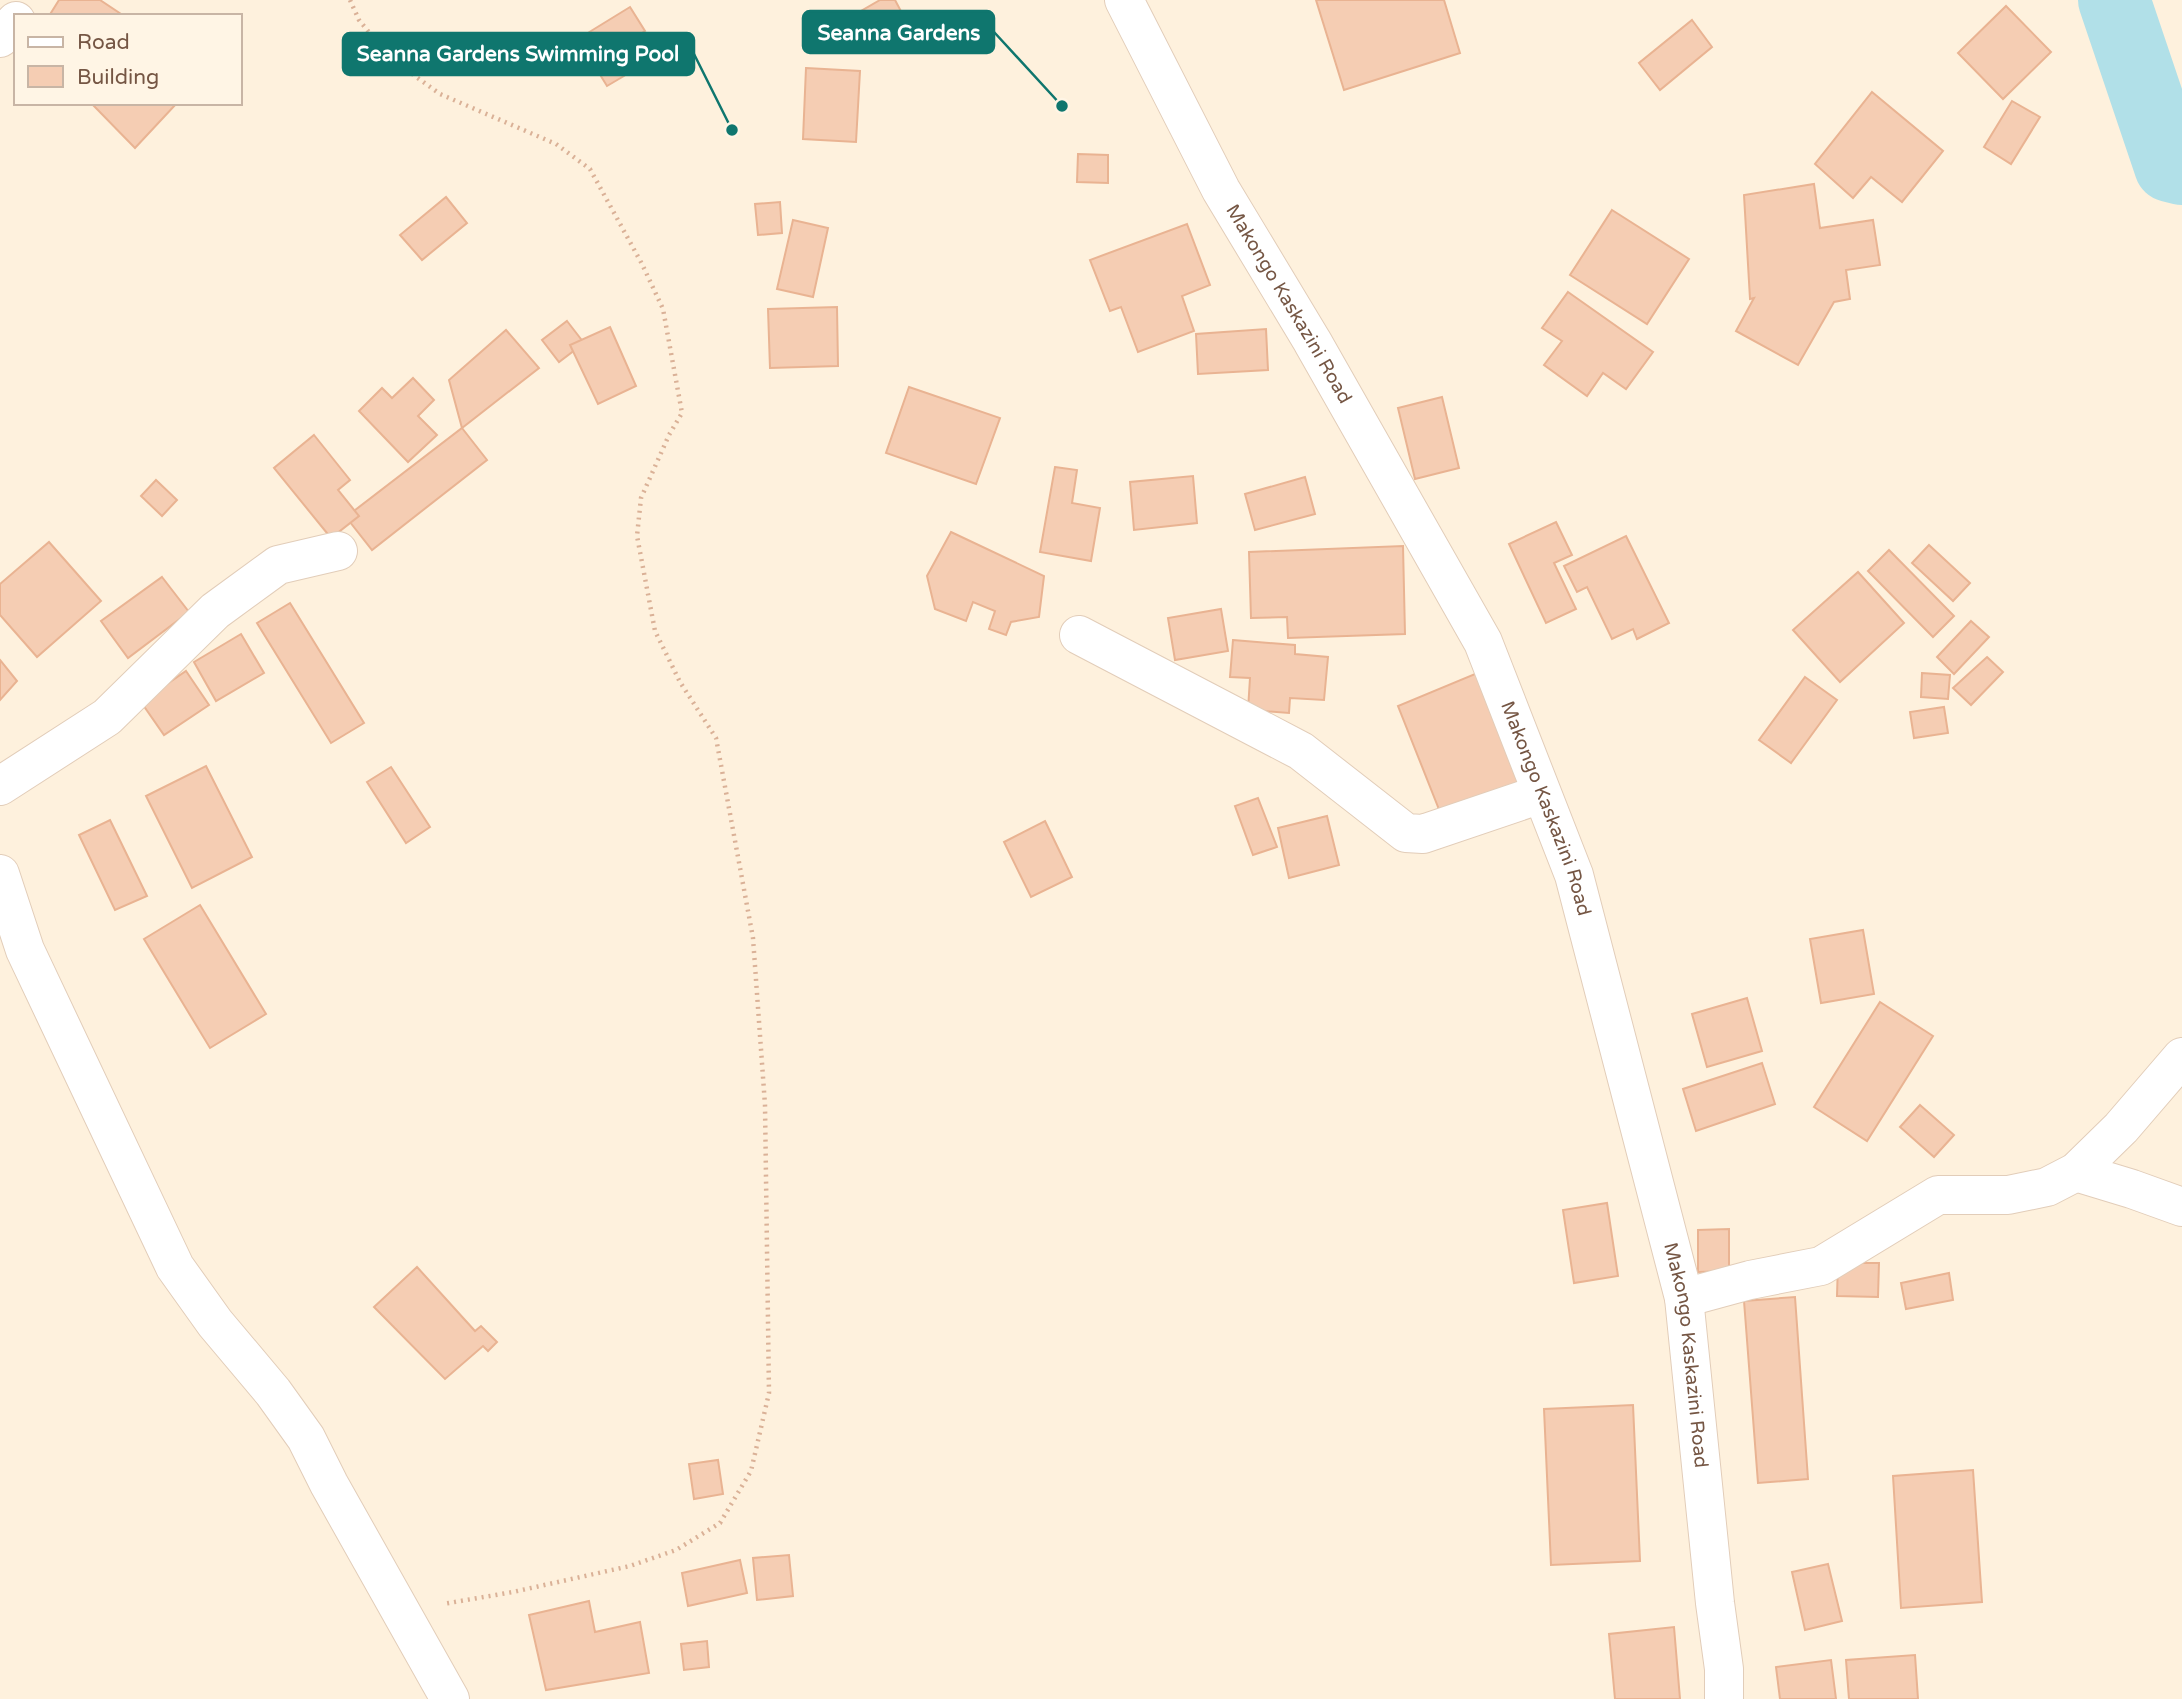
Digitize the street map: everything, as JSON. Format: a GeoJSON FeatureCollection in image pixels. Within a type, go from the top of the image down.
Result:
{"type":"FeatureCollection","features":[{"type":"Feature","properties":{"kind":"street"},"geometry":{"type":"LineString","coordinates":[[22,14],[35,0]]}},
{"type":"Feature","properties":{"kind":"street","name":"Makongo Kaskazini Road"},"geometry":{"type":"LineString","coordinates":[[1124,0],[1221,190],[1312,341],[1483,642],[1574,875],[1684,1298],[1724,1668],[1724,1699]]}},
{"type":"Feature","properties":{"kind":"street"},"geometry":{"type":"LineString","coordinates":[[0,38],[14,23]]}},
{"type":"Feature","properties":{"kind":"street"},"geometry":{"type":"LineString","coordinates":[[0,786],[107,717],[215,611],[278,565],[338,551]]}},
{"type":"Feature","properties":{"kind":"street"},"geometry":{"type":"LineString","coordinates":[[1079,635],[1301,751],[1406,834],[1423,834],[1541,794]]}},
{"type":"Feature","properties":{"kind":"street"},"geometry":{"type":"LineString","coordinates":[[0,874],[25,950],[175,1266],[215,1323],[273,1392],[306,1438],[450,1699]]}},
{"type":"Feature","properties":{"kind":"street"},"geometry":{"type":"LineString","coordinates":[[1684,1298],[1750,1280],[1821,1266],[1938,1195],[2008,1195],[2047,1186],[2076,1172],[2121,1128],[2182,1057]]}},
{"type":"Feature","properties":{"kind":"street"},"geometry":{"type":"LineString","coordinates":[[2076,1172],[2132,1188],[2182,1208]]}},
{"type":"Feature","properties":{"kind":"path"},"geometry":{"type":"LineString","coordinates":[[350,0],[359,20],[390,58],[440,94],[556,144],[590,169],[642,264],[663,309],[682,412],[641,498],[637,536],[655,631],[680,682],[716,738],[753,938],[765,1105],[769,1394],[751,1471],[720,1522],[676,1550],[630,1566],[462,1602],[400,1609]]}},
{"type":"Feature","properties":{"kind":"building"},"geometry":{"type":"Polygon","coordinates":[[[59,0],[100,0],[121,14],[50,14],[59,0]]]}},
{"type":"Feature","properties":{"kind":"building"},"geometry":{"type":"Polygon","coordinates":[[[880,0],[895,0],[910,28],[867,52],[849,18],[880,0]]]}},
{"type":"Feature","properties":{"kind":"building"},"geometry":{"type":"Polygon","coordinates":[[[1316,0],[1444,0],[1460,53],[1344,90],[1316,0]]]}},
{"type":"Feature","properties":{"kind":"building"},"geometry":{"type":"Polygon","coordinates":[[[2006,6],[2051,52],[2003,99],[1958,53],[2006,6]]]}},
{"type":"Feature","properties":{"kind":"building"},"geometry":{"type":"Polygon","coordinates":[[[630,7],[645,31],[610,52],[624,76],[607,86],[578,39],[630,7]]]}},
{"type":"Feature","properties":{"kind":"building"},"geometry":{"type":"Polygon","coordinates":[[[1692,20],[1712,47],[1660,90],[1639,63],[1692,20]]]}},
{"type":"Feature","properties":{"kind":"building"},"geometry":{"type":"Polygon","coordinates":[[[806,68],[860,71],[856,142],[803,139],[806,68]]]}},
{"type":"Feature","properties":{"kind":"building"},"geometry":{"type":"Polygon","coordinates":[[[1872,92],[1943,151],[1902,202],[1871,177],[1853,198],[1815,164],[1872,92]]]}},
{"type":"Feature","properties":{"kind":"building"},"geometry":{"type":"Polygon","coordinates":[[[2012,101],[2040,117],[2011,164],[1984,147],[2012,101]]]}},
{"type":"Feature","properties":{"kind":"building"},"geometry":{"type":"Polygon","coordinates":[[[93,105],[175,105],[135,148],[93,105]]]}},
{"type":"Feature","properties":{"kind":"building"},"geometry":{"type":"Polygon","coordinates":[[[1078,154],[1108,155],[1108,183],[1077,182],[1078,154]]]}},
{"type":"Feature","properties":{"kind":"building"},"geometry":{"type":"Polygon","coordinates":[[[1814,184],[1820,228],[1873,220],[1880,265],[1846,270],[1850,299],[1834,302],[1798,365],[1736,331],[1754,298],[1750,299],[1744,195],[1814,184]]]}},
{"type":"Feature","properties":{"kind":"building"},"geometry":{"type":"Polygon","coordinates":[[[446,197],[467,223],[422,260],[400,235],[446,197]]]}},
{"type":"Feature","properties":{"kind":"building"},"geometry":{"type":"Polygon","coordinates":[[[780,202],[782,233],[758,235],[755,204],[780,202]]]}},
{"type":"Feature","properties":{"kind":"building"},"geometry":{"type":"Polygon","coordinates":[[[1612,210],[1689,259],[1647,324],[1570,275],[1612,210]]]}},
{"type":"Feature","properties":{"kind":"building"},"geometry":{"type":"Polygon","coordinates":[[[793,220],[828,228],[813,297],[777,289],[793,220]]]}},
{"type":"Feature","properties":{"kind":"building"},"geometry":{"type":"Polygon","coordinates":[[[1187,224],[1210,285],[1182,296],[1194,331],[1138,352],[1121,307],[1110,311],[1090,260],[1187,224]]]}},
{"type":"Feature","properties":{"kind":"building"},"geometry":{"type":"Polygon","coordinates":[[[1568,292],[1653,352],[1626,389],[1603,373],[1587,396],[1544,365],[1562,341],[1542,328],[1568,292]]]}},
{"type":"Feature","properties":{"kind":"building"},"geometry":{"type":"Polygon","coordinates":[[[837,307],[838,366],[770,368],[768,309],[837,307]]]}},
{"type":"Feature","properties":{"kind":"building"},"geometry":{"type":"Polygon","coordinates":[[[567,321],[584,343],[559,362],[542,340],[567,321]]]}},
{"type":"Feature","properties":{"kind":"building"},"geometry":{"type":"Polygon","coordinates":[[[610,327],[636,386],[598,404],[570,345],[610,327]]]}},
{"type":"Feature","properties":{"kind":"building"},"geometry":{"type":"Polygon","coordinates":[[[1266,329],[1268,370],[1198,374],[1196,334],[1266,329]]]}},
{"type":"Feature","properties":{"kind":"building"},"geometry":{"type":"Polygon","coordinates":[[[506,330],[539,368],[462,428],[449,380],[506,330]]]}},
{"type":"Feature","properties":{"kind":"building"},"geometry":{"type":"Polygon","coordinates":[[[413,378],[434,400],[418,416],[437,435],[408,462],[359,411],[382,388],[392,398],[413,378]]]}},
{"type":"Feature","properties":{"kind":"building"},"geometry":{"type":"Polygon","coordinates":[[[909,387],[1000,418],[976,484],[886,453],[909,387]]]}},
{"type":"Feature","properties":{"kind":"building"},"geometry":{"type":"Polygon","coordinates":[[[1442,397],[1459,468],[1415,479],[1398,408],[1442,397]]]}},
{"type":"Feature","properties":{"kind":"building"},"geometry":{"type":"Polygon","coordinates":[[[462,428],[487,460],[372,550],[346,517],[462,428]]]}},
{"type":"Feature","properties":{"kind":"building"},"geometry":{"type":"Polygon","coordinates":[[[314,435],[350,480],[338,490],[359,516],[331,538],[274,468],[314,435]]]}},
{"type":"Feature","properties":{"kind":"building"},"geometry":{"type":"Polygon","coordinates":[[[1055,467],[1077,470],[1072,503],[1100,508],[1091,561],[1040,552],[1055,467]]]}},
{"type":"Feature","properties":{"kind":"building"},"geometry":{"type":"Polygon","coordinates":[[[1193,476],[1197,523],[1134,530],[1130,482],[1193,476]]]}},
{"type":"Feature","properties":{"kind":"building"},"geometry":{"type":"Polygon","coordinates":[[[1305,477],[1315,514],[1255,530],[1245,494],[1305,477]]]}},
{"type":"Feature","properties":{"kind":"building"},"geometry":{"type":"Polygon","coordinates":[[[156,480],[177,500],[162,516],[141,496],[156,480]]]}},
{"type":"Feature","properties":{"kind":"building"},"geometry":{"type":"Polygon","coordinates":[[[1556,522],[1572,555],[1554,563],[1576,609],[1546,623],[1509,544],[1556,522]]]}},
{"type":"Feature","properties":{"kind":"building"},"geometry":{"type":"Polygon","coordinates":[[[951,532],[1044,576],[1039,617],[1011,622],[1006,635],[989,629],[995,611],[973,602],[966,621],[935,609],[927,576],[951,532]]]}},
{"type":"Feature","properties":{"kind":"building"},"geometry":{"type":"Polygon","coordinates":[[[1626,536],[1669,623],[1637,639],[1633,629],[1612,639],[1587,587],[1577,592],[1564,566],[1626,536]]]}},
{"type":"Feature","properties":{"kind":"building"},"geometry":{"type":"Polygon","coordinates":[[[49,542],[101,601],[37,657],[0,615],[0,584],[49,542]]]}},
{"type":"Feature","properties":{"kind":"building"},"geometry":{"type":"Polygon","coordinates":[[[1929,545],[1970,583],[1953,601],[1912,563],[1929,545]]]}},
{"type":"Feature","properties":{"kind":"building"},"geometry":{"type":"Polygon","coordinates":[[[1403,546],[1405,634],[1288,638],[1287,617],[1251,618],[1249,552],[1403,546]]]}},
{"type":"Feature","properties":{"kind":"building"},"geometry":{"type":"Polygon","coordinates":[[[1889,550],[1954,616],[1933,637],[1868,571],[1889,550]]]}},
{"type":"Feature","properties":{"kind":"building"},"geometry":{"type":"Polygon","coordinates":[[[1858,572],[1904,623],[1840,682],[1793,630],[1858,572]]]}},
{"type":"Feature","properties":{"kind":"building"},"geometry":{"type":"Polygon","coordinates":[[[162,577],[189,612],[128,658],[101,621],[162,577]]]}},
{"type":"Feature","properties":{"kind":"building"},"geometry":{"type":"Polygon","coordinates":[[[290,603],[364,723],[331,743],[257,623],[290,603]]]}},
{"type":"Feature","properties":{"kind":"building"},"geometry":{"type":"Polygon","coordinates":[[[1221,609],[1228,651],[1175,660],[1168,618],[1221,609]]]}},
{"type":"Feature","properties":{"kind":"building"},"geometry":{"type":"Polygon","coordinates":[[[1971,621],[1989,637],[1954,674],[1937,657],[1971,621]]]}},
{"type":"Feature","properties":{"kind":"building"},"geometry":{"type":"Polygon","coordinates":[[[241,634],[264,673],[216,701],[194,662],[241,634]]]}},
{"type":"Feature","properties":{"kind":"building"},"geometry":{"type":"Polygon","coordinates":[[[1233,640],[1295,645],[1295,654],[1328,657],[1324,700],[1290,698],[1289,713],[1248,710],[1250,678],[1230,677],[1233,640]]]}},
{"type":"Feature","properties":{"kind":"building"},"geometry":{"type":"Polygon","coordinates":[[[1987,657],[2003,672],[1971,705],[1953,688],[1987,657]]]}},
{"type":"Feature","properties":{"kind":"building"},"geometry":{"type":"Polygon","coordinates":[[[0,660],[17,681],[0,700],[0,660]]]}},
{"type":"Feature","properties":{"kind":"building"},"geometry":{"type":"Polygon","coordinates":[[[1487,669],[1532,780],[1442,817],[1398,706],[1487,669]]]}},
{"type":"Feature","properties":{"kind":"building"},"geometry":{"type":"Polygon","coordinates":[[[186,671],[209,705],[164,735],[141,702],[186,671]]]}},
{"type":"Feature","properties":{"kind":"building"},"geometry":{"type":"Polygon","coordinates":[[[1922,673],[1950,675],[1948,699],[1921,697],[1922,673]]]}},
{"type":"Feature","properties":{"kind":"building"},"geometry":{"type":"Polygon","coordinates":[[[1805,677],[1837,700],[1791,763],[1759,740],[1805,677]]]}},
{"type":"Feature","properties":{"kind":"building"},"geometry":{"type":"Polygon","coordinates":[[[1944,707],[1948,733],[1914,738],[1910,712],[1944,707]]]}},
{"type":"Feature","properties":{"kind":"building"},"geometry":{"type":"Polygon","coordinates":[[[206,766],[252,857],[192,888],[146,796],[206,766]]]}},
{"type":"Feature","properties":{"kind":"building"},"geometry":{"type":"Polygon","coordinates":[[[391,767],[430,827],[406,843],[367,782],[391,767]]]}},
{"type":"Feature","properties":{"kind":"building"},"geometry":{"type":"Polygon","coordinates":[[[1258,798],[1277,847],[1253,855],[1235,806],[1258,798]]]}},
{"type":"Feature","properties":{"kind":"building"},"geometry":{"type":"Polygon","coordinates":[[[1327,816],[1339,865],[1289,878],[1278,828],[1327,816]]]}},
{"type":"Feature","properties":{"kind":"building"},"geometry":{"type":"Polygon","coordinates":[[[110,820],[147,896],[115,910],[79,835],[110,820]]]}},
{"type":"Feature","properties":{"kind":"building"},"geometry":{"type":"Polygon","coordinates":[[[1045,821],[1072,877],[1031,897],[1004,842],[1045,821]]]}},
{"type":"Feature","properties":{"kind":"building"},"geometry":{"type":"Polygon","coordinates":[[[200,905],[266,1014],[210,1048],[144,939],[200,905]]]}},
{"type":"Feature","properties":{"kind":"building"},"geometry":{"type":"Polygon","coordinates":[[[1863,930],[1874,994],[1821,1003],[1810,939],[1863,930]]]}},
{"type":"Feature","properties":{"kind":"building"},"geometry":{"type":"Polygon","coordinates":[[[1747,998],[1762,1051],[1707,1067],[1692,1014],[1747,998]]]}},
{"type":"Feature","properties":{"kind":"building"},"geometry":{"type":"Polygon","coordinates":[[[1880,1002],[1933,1036],[1867,1141],[1814,1107],[1880,1002]]]}},
{"type":"Feature","properties":{"kind":"building"},"geometry":{"type":"Polygon","coordinates":[[[1762,1063],[1775,1104],[1696,1131],[1683,1089],[1762,1063]]]}},
{"type":"Feature","properties":{"kind":"building"},"geometry":{"type":"Polygon","coordinates":[[[1920,1105],[1954,1135],[1934,1157],[1900,1127],[1920,1105]]]}},
{"type":"Feature","properties":{"kind":"building"},"geometry":{"type":"Polygon","coordinates":[[[1607,1203],[1618,1276],[1574,1283],[1563,1210],[1607,1203]]]}},
{"type":"Feature","properties":{"kind":"building"},"geometry":{"type":"Polygon","coordinates":[[[1729,1229],[1729,1271],[1698,1272],[1698,1230],[1729,1229]]]}},
{"type":"Feature","properties":{"kind":"building"},"geometry":{"type":"Polygon","coordinates":[[[1838,1263],[1879,1263],[1878,1297],[1837,1296],[1838,1263]]]}},
{"type":"Feature","properties":{"kind":"building"},"geometry":{"type":"Polygon","coordinates":[[[417,1267],[475,1331],[481,1326],[497,1342],[488,1351],[483,1346],[445,1379],[374,1307],[417,1267]]]}},
{"type":"Feature","properties":{"kind":"building"},"geometry":{"type":"Polygon","coordinates":[[[1949,1273],[1953,1300],[1906,1309],[1901,1283],[1949,1273]]]}},
{"type":"Feature","properties":{"kind":"building"},"geometry":{"type":"Polygon","coordinates":[[[1795,1297],[1808,1479],[1758,1483],[1744,1301],[1795,1297]]]}},
{"type":"Feature","properties":{"kind":"building"},"geometry":{"type":"Polygon","coordinates":[[[1633,1405],[1640,1561],[1551,1565],[1544,1409],[1633,1405]]]}},
{"type":"Feature","properties":{"kind":"building"},"geometry":{"type":"Polygon","coordinates":[[[718,1460],[723,1494],[694,1499],[689,1464],[718,1460]]]}},
{"type":"Feature","properties":{"kind":"building"},"geometry":{"type":"Polygon","coordinates":[[[1973,1470],[1982,1602],[1901,1608],[1893,1476],[1973,1470]]]}},
{"type":"Feature","properties":{"kind":"building"},"geometry":{"type":"Polygon","coordinates":[[[789,1555],[793,1596],[757,1600],[753,1558],[789,1555]]]}},
{"type":"Feature","properties":{"kind":"building"},"geometry":{"type":"Polygon","coordinates":[[[740,1560],[747,1593],[688,1606],[682,1573],[740,1560]]]}},
{"type":"Feature","properties":{"kind":"building"},"geometry":{"type":"Polygon","coordinates":[[[1828,1564],[1842,1621],[1805,1630],[1792,1572],[1828,1564]]]}},
{"type":"Feature","properties":{"kind":"building"},"geometry":{"type":"Polygon","coordinates":[[[589,1601],[595,1632],[640,1622],[649,1673],[546,1690],[529,1615],[589,1601]]]}},
{"type":"Feature","properties":{"kind":"building"},"geometry":{"type":"Polygon","coordinates":[[[1674,1627],[1680,1699],[1615,1699],[1609,1634],[1674,1627]]]}},
{"type":"Feature","properties":{"kind":"building"},"geometry":{"type":"Polygon","coordinates":[[[707,1641],[709,1667],[684,1670],[681,1644],[707,1641]]]}},
{"type":"Feature","properties":{"kind":"building"},"geometry":{"type":"Polygon","coordinates":[[[1915,1655],[1918,1699],[1849,1699],[1846,1660],[1915,1655]]]}},
{"type":"Feature","properties":{"kind":"building"},"geometry":{"type":"Polygon","coordinates":[[[1831,1660],[1836,1699],[1780,1699],[1776,1667],[1831,1660]]]}},
{"type":"Feature","properties":{"kind":"waterway"},"geometry":{"type":"LineString","coordinates":[[2114,0],[2170,166],[2182,169]]}},
{"type":"Feature","properties":{"kind":"place","name":"Seanna Gardens"},"geometry":{"type":"Point","coordinates":[1062,106]}},
{"type":"Feature","properties":{"kind":"place","name":"Seanna Gardens Swimming Pool"},"geometry":{"type":"Point","coordinates":[732,130]}}]}
